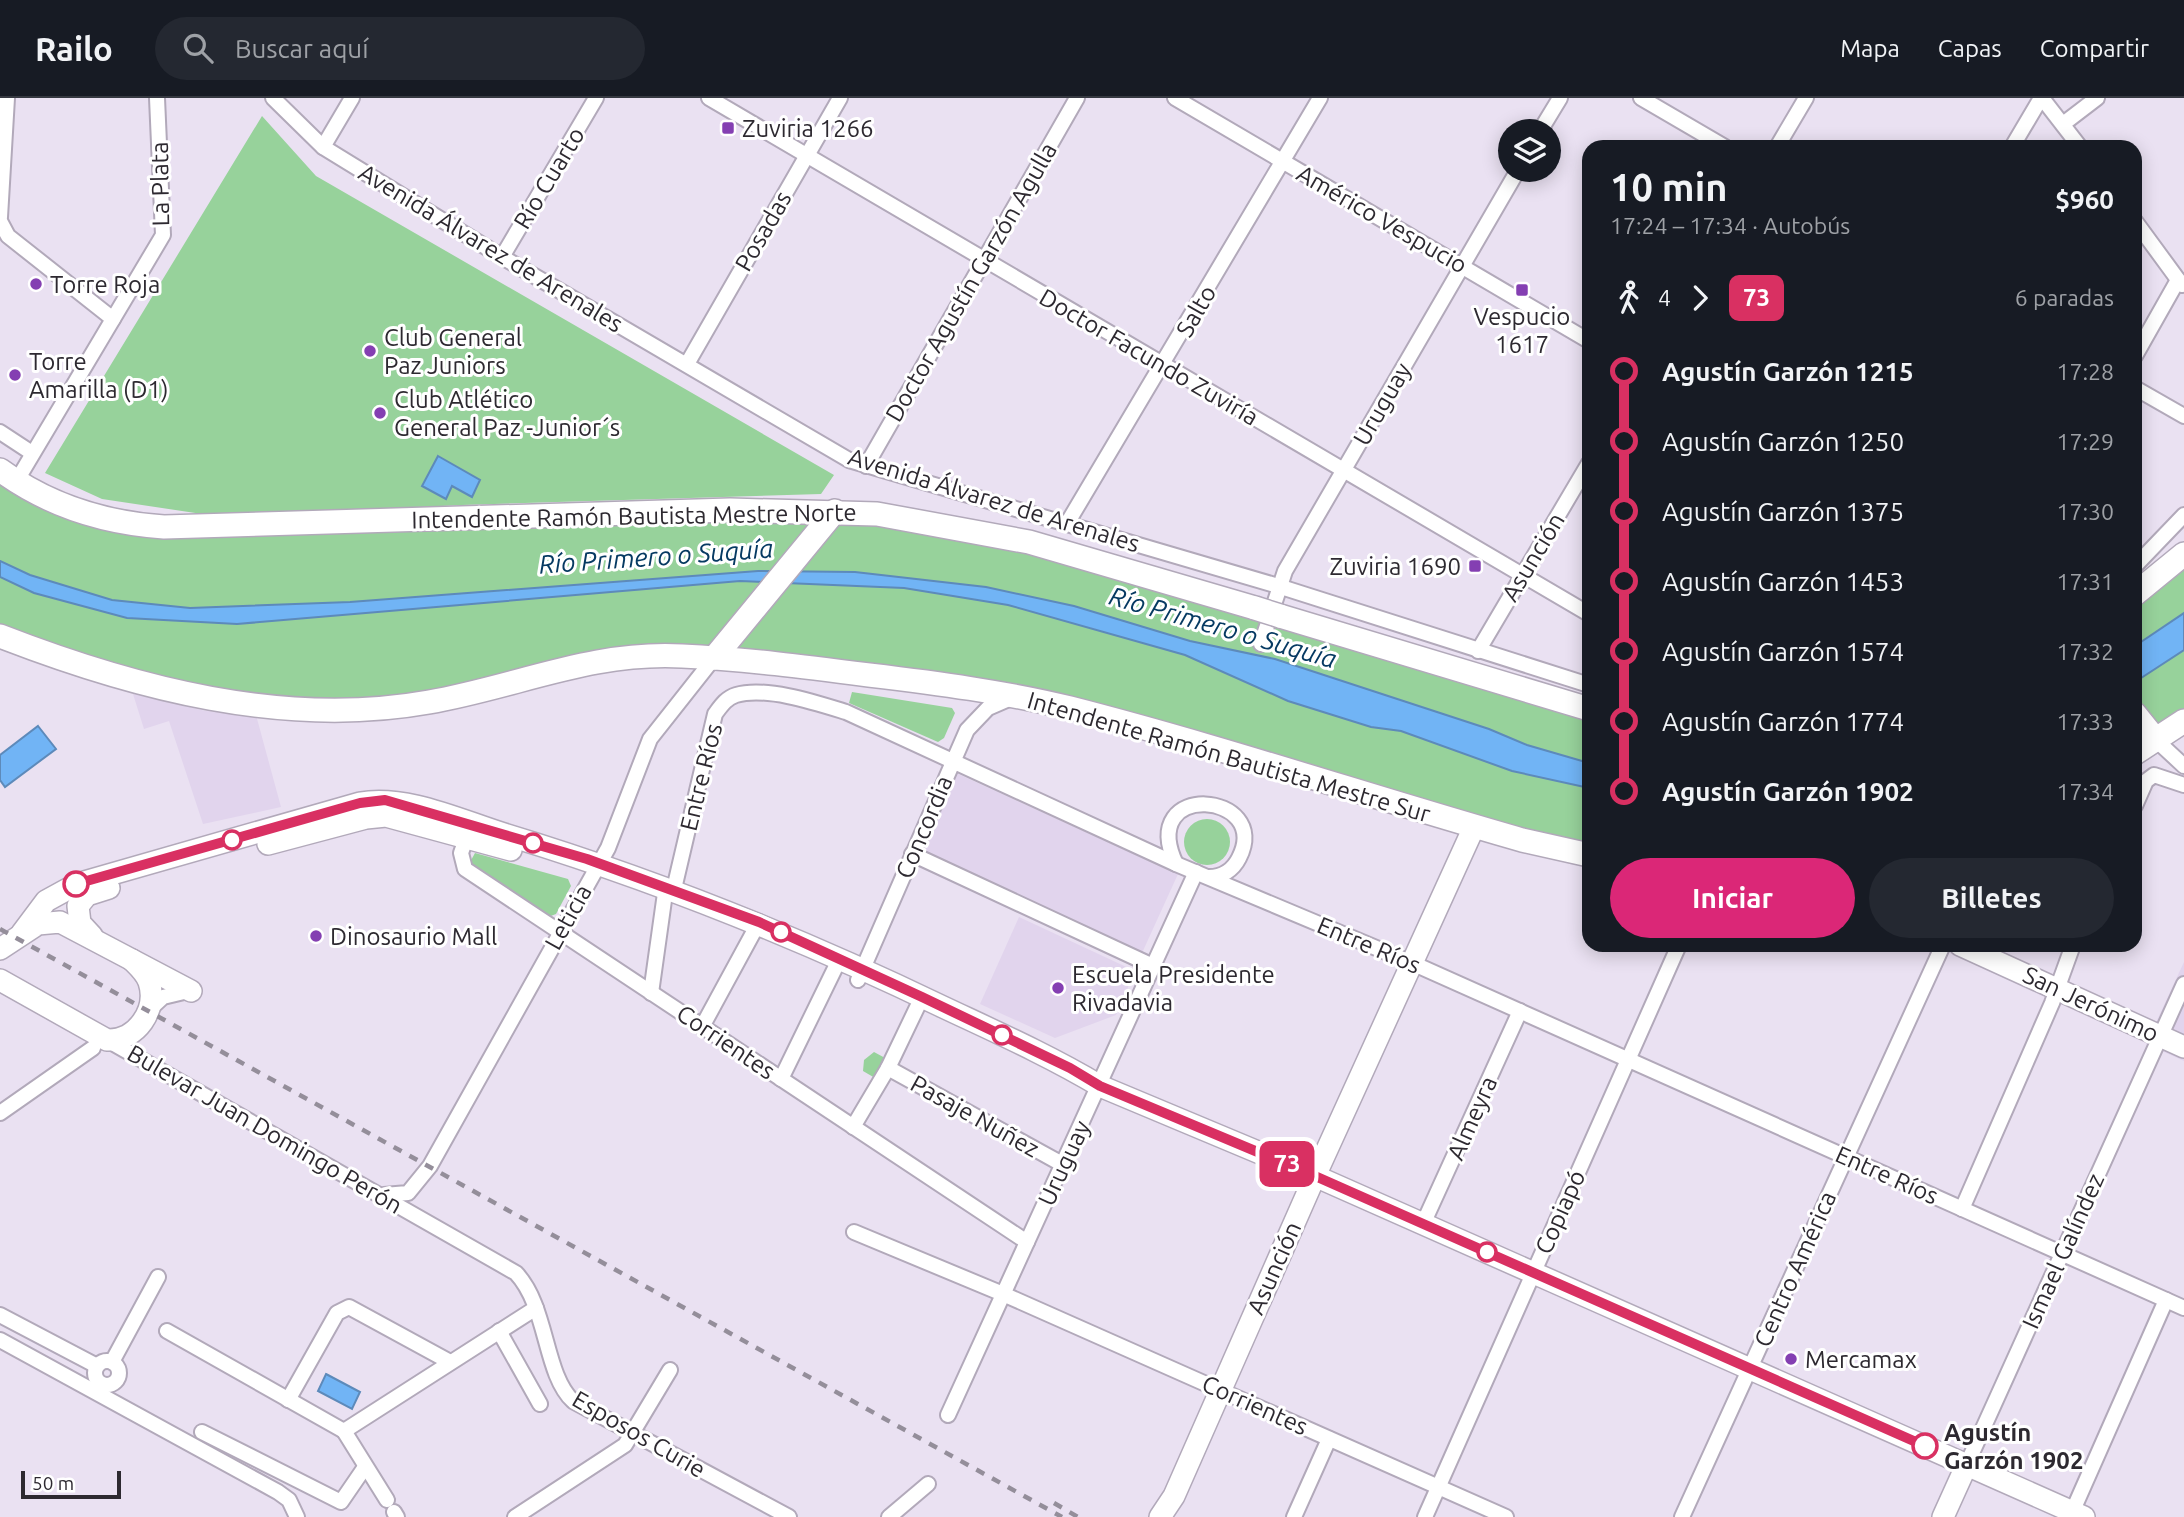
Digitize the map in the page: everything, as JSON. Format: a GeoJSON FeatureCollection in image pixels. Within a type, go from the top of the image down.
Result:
{"type":"FeatureCollection","features":[{"type":"Feature","properties":{"kind":"main road","name":"Intendente Ramón Bautista Mestre Norte"},"geometry":{"type":"LineString","coordinates":[[8,476],[46,498],[89,514],[164,527],[730,510],[829,518],[877,514],[1029,542],[1582,707]]}},
{"type":"Feature","properties":{"kind":"main road"},"geometry":{"type":"LineString","coordinates":[[717,654],[829,518]]}},
{"type":"Feature","properties":{"kind":"main road"},"geometry":{"type":"LineString","coordinates":[[2142,587],[2184,554]]}},
{"type":"Feature","properties":{"kind":"main road","name":"Intendente Ramón Bautista Mestre Sur"},"geometry":{"type":"LineString","coordinates":[[0,637],[107,673],[193,696],[333,710],[430,702],[553,669],[620,657],[717,654],[920,681],[1069,708],[1474,827],[1582,854]]}},
{"type":"Feature","properties":{"kind":"main road"},"geometry":{"type":"LineString","coordinates":[[2146,728],[2184,721]]}},
{"type":"Feature","properties":{"kind":"main road"},"geometry":{"type":"LineString","coordinates":[[13,940],[46,901],[76,884],[360,803],[398,802],[468,831]]}},
{"type":"Feature","properties":{"kind":"main road"},"geometry":{"type":"LineString","coordinates":[[92,936],[78,916],[78,906],[87,895],[366,818],[397,818],[468,831],[596,868],[668,891],[756,928],[920,1002],[1064,1077],[1100,1086],[1315,1176],[1751,1367],[2076,1515]]}},
{"type":"Feature","properties":{"kind":"main road","name":"Asunción"},"geometry":{"type":"LineString","coordinates":[[1160,1517],[1174,1496],[1219,1390],[1474,827]]}},
{"type":"Feature","properties":{"kind":"main road"},"geometry":{"type":"LineString","coordinates":[[13,940],[38,924],[52,921],[92,936],[191,991]]}},
{"type":"Feature","properties":{"kind":"main road","name":"Bulevar Juan Domingo Perón"},"geometry":{"type":"LineString","coordinates":[[13,940],[7,983],[100,1044]]}},
{"type":"Feature","properties":{"kind":"main road","name":"San Jerónimo"},"geometry":{"type":"LineString","coordinates":[[1976,952],[2184,1047]]}},
{"type":"Feature","properties":{"kind":"main road"},"geometry":{"type":"LineString","coordinates":[[100,1044],[129,1035],[150,1009],[147,977],[132,960]]}},
{"type":"Feature","properties":{"kind":"main road","name":"Ismael Galíndez"},"geometry":{"type":"LineString","coordinates":[[1943,1517],[1967,1464]]}},
{"type":"Feature","properties":{"kind":"street"},"geometry":{"type":"LineString","coordinates":[[7,98],[2,147],[0,219],[8,236],[113,319]]}},
{"type":"Feature","properties":{"kind":"street","name":"La Plata"},"geometry":{"type":"LineString","coordinates":[[8,476],[32,453],[163,235],[157,98]]}},
{"type":"Feature","properties":{"kind":"street","name":"Avenida Álvarez de Arenales"},"geometry":{"type":"LineString","coordinates":[[273,98],[323,147],[502,257],[849,460],[1068,522],[1582,683]]}},
{"type":"Feature","properties":{"kind":"street"},"geometry":{"type":"LineString","coordinates":[[323,147],[352,98]]}},
{"type":"Feature","properties":{"kind":"street","name":"Río Cuarto"},"geometry":{"type":"LineString","coordinates":[[502,257],[596,98]]}},
{"type":"Feature","properties":{"kind":"street","name":"Doctor Facundo Zuviría"},"geometry":{"type":"LineString","coordinates":[[709,98],[1582,610]]}},
{"type":"Feature","properties":{"kind":"street","name":"Posadas"},"geometry":{"type":"LineString","coordinates":[[687,364],[840,98]]}},
{"type":"Feature","properties":{"kind":"street","name":"Doctor Agustín Garzón Agulla"},"geometry":{"type":"LineString","coordinates":[[866,466],[1077,98]]}},
{"type":"Feature","properties":{"kind":"street","name":"Américo Vespucio"},"geometry":{"type":"LineString","coordinates":[[1175,98],[1582,337]]}},
{"type":"Feature","properties":{"kind":"street","name":"Salto"},"geometry":{"type":"LineString","coordinates":[[1068,522],[1165,364],[1320,98]]}},
{"type":"Feature","properties":{"kind":"street"},"geometry":{"type":"LineString","coordinates":[[1547,119],[1559,98]]}},
{"type":"Feature","properties":{"kind":"street"},"geometry":{"type":"LineString","coordinates":[[1642,98],[1713,140]]}},
{"type":"Feature","properties":{"kind":"street"},"geometry":{"type":"LineString","coordinates":[[1781,140],[1806,98]]}},
{"type":"Feature","properties":{"kind":"street"},"geometry":{"type":"LineString","coordinates":[[2016,140],[2042,98],[2075,140]]}},
{"type":"Feature","properties":{"kind":"street"},"geometry":{"type":"LineString","coordinates":[[2063,124],[2097,98]]}},
{"type":"Feature","properties":{"kind":"street","name":"Uruguay"},"geometry":{"type":"LineString","coordinates":[[1261,643],[1278,586],[1511,182]]}},
{"type":"Feature","properties":{"kind":"street"},"geometry":{"type":"LineString","coordinates":[[2142,230],[2181,283],[2142,345]]}},
{"type":"Feature","properties":{"kind":"street"},"geometry":{"type":"LineString","coordinates":[[2142,392],[2184,416]]}},
{"type":"Feature","properties":{"kind":"street"},"geometry":{"type":"LineString","coordinates":[[0,432],[32,453]]}},
{"type":"Feature","properties":{"kind":"street","name":"Asunción"},"geometry":{"type":"LineString","coordinates":[[1478,651],[1582,475]]}},
{"type":"Feature","properties":{"kind":"street"},"geometry":{"type":"LineString","coordinates":[[2142,559],[2184,515]]}},
{"type":"Feature","properties":{"kind":"street","name":"Leticia"},"geometry":{"type":"LineString","coordinates":[[422,1179],[596,868],[650,740],[717,654]]}},
{"type":"Feature","properties":{"kind":"street","name":"Entre Ríos"},"geometry":{"type":"LineString","coordinates":[[651,993],[668,891],[716,714],[726,701],[736,695],[753,693],[808,700],[846,712],[1176,864],[1412,963],[2184,1308]]}},
{"type":"Feature","properties":{"kind":"street","name":"Concordia"},"geometry":{"type":"LineString","coordinates":[[861,974],[953,761],[976,718],[999,701],[1016,697]]}},
{"type":"Feature","properties":{"kind":"street"},"geometry":{"type":"LineString","coordinates":[[2146,728],[2184,766]]}},
{"type":"Feature","properties":{"kind":"street"},"geometry":{"type":"LineString","coordinates":[[2142,790],[2146,781],[2154,775],[2184,785]]}},
{"type":"Feature","properties":{"kind":"street"},"geometry":{"type":"LineString","coordinates":[[1176,864],[1167,845],[1173,820],[1193,804],[1219,805],[1237,819],[1243,842],[1236,864],[1227,872],[1202,875]]}},
{"type":"Feature","properties":{"kind":"street","name":"Corrientes"},"geometry":{"type":"LineString","coordinates":[[468,831],[460,860],[465,869],[1027,1242]]}},
{"type":"Feature","properties":{"kind":"street"},"geometry":{"type":"LineString","coordinates":[[912,854],[1153,965]]}},
{"type":"Feature","properties":{"kind":"street","name":"Uruguay"},"geometry":{"type":"LineString","coordinates":[[948,1415],[1153,965],[1202,875]]}},
{"type":"Feature","properties":{"kind":"street"},"geometry":{"type":"LineString","coordinates":[[702,1027],[756,928]]}},
{"type":"Feature","properties":{"kind":"street","name":"Copiapó"},"geometry":{"type":"LineString","coordinates":[[1424,1517],[1676,952]]}},
{"type":"Feature","properties":{"kind":"street","name":"Centro América"},"geometry":{"type":"LineString","coordinates":[[1682,1517],[1939,952]]}},
{"type":"Feature","properties":{"kind":"street"},"geometry":{"type":"LineString","coordinates":[[1962,1209],[2070,952]]}},
{"type":"Feature","properties":{"kind":"street"},"geometry":{"type":"LineString","coordinates":[[781,1079],[837,965]]}},
{"type":"Feature","properties":{"kind":"street","name":"Ismael Galíndez"},"geometry":{"type":"LineString","coordinates":[[1967,1464],[2184,985]]}},
{"type":"Feature","properties":{"kind":"street"},"geometry":{"type":"LineString","coordinates":[[150,1009],[169,994],[191,991]]}},
{"type":"Feature","properties":{"kind":"street"},"geometry":{"type":"LineString","coordinates":[[853,1127],[888,1068],[920,1002]]}},
{"type":"Feature","properties":{"kind":"street","name":"Almeyra"},"geometry":{"type":"LineString","coordinates":[[1423,1224],[1520,1011]]}},
{"type":"Feature","properties":{"kind":"street"},"geometry":{"type":"LineString","coordinates":[[0,1113],[100,1044]]}},
{"type":"Feature","properties":{"kind":"street","name":"Bulevar Juan Domingo Perón"},"geometry":{"type":"LineString","coordinates":[[100,1044],[433,1224],[516,1273]]}},
{"type":"Feature","properties":{"kind":"street","name":"Pasaje Nuñez"},"geometry":{"type":"LineString","coordinates":[[888,1068],[1062,1164]]}},
{"type":"Feature","properties":{"kind":"street"},"geometry":{"type":"LineString","coordinates":[[380,1195],[402,1195],[422,1179]]}},
{"type":"Feature","properties":{"kind":"street"},"geometry":{"type":"LineString","coordinates":[[422,1179],[418,1199],[433,1224]]}},
{"type":"Feature","properties":{"kind":"street","name":"Corrientes"},"geometry":{"type":"LineString","coordinates":[[854,1232],[1003,1294],[1506,1517]]}},
{"type":"Feature","properties":{"kind":"street","name":"Esposos Curie"},"geometry":{"type":"LineString","coordinates":[[516,1273],[528,1287],[567,1395],[633,1435],[789,1517]]}},
{"type":"Feature","properties":{"kind":"street"},"geometry":{"type":"LineString","coordinates":[[0,1315],[104,1364],[158,1277]]}},
{"type":"Feature","properties":{"kind":"street"},"geometry":{"type":"LineString","coordinates":[[2076,1515],[2166,1300]]}},
{"type":"Feature","properties":{"kind":"street"},"geometry":{"type":"LineString","coordinates":[[288,1400],[337,1312],[349,1307],[450,1362]]}},
{"type":"Feature","properties":{"kind":"street"},"geometry":{"type":"LineString","coordinates":[[344,1432],[536,1308]]}},
{"type":"Feature","properties":{"kind":"street"},"geometry":{"type":"LineString","coordinates":[[167,1331],[344,1432],[393,1510]]}},
{"type":"Feature","properties":{"kind":"street"},"geometry":{"type":"LineString","coordinates":[[499,1331],[540,1404]]}},
{"type":"Feature","properties":{"kind":"street"},"geometry":{"type":"LineString","coordinates":[[0,1340],[278,1492],[289,1500],[297,1517]]}},
{"type":"Feature","properties":{"kind":"street"},"geometry":{"type":"LineString","coordinates":[[515,1517],[625,1445],[670,1370]]}},
{"type":"Feature","properties":{"kind":"street"},"geometry":{"type":"LineString","coordinates":[[202,1432],[341,1502],[365,1467]]}},
{"type":"Feature","properties":{"kind":"street"},"geometry":{"type":"LineString","coordinates":[[1294,1517],[1329,1439]]}},
{"type":"Feature","properties":{"kind":"street"},"geometry":{"type":"LineString","coordinates":[[889,1517],[928,1484]]}},
{"type":"Feature","properties":{"kind":"shaded area"},"geometry":{"type":"Polygon","coordinates":[[[133,694],[206,711],[256,715],[281,807],[203,824],[169,721],[144,729],[133,694]]]}},
{"type":"Feature","properties":{"kind":"shaded area"},"geometry":{"type":"Polygon","coordinates":[[[956,773],[1178,874],[1142,953],[920,853],[956,773]]]}},
{"type":"Feature","properties":{"kind":"shaded area","name":"Escuela Presidente Rivadavia"},"geometry":{"type":"Polygon","coordinates":[[[1019,917],[1135,971],[1116,1015],[1055,1038],[980,1004],[1019,917]]]}},
{"type":"Feature","properties":{"kind":"shaded area"},"geometry":{"type":"Polygon","coordinates":[[[2184,962],[2184,1061],[2146,1044],[2184,962]]]}},
{"type":"Feature","properties":{"kind":"green space","name":"Club General Paz Juniors"},"geometry":{"type":"Polygon","coordinates":[[[262,116],[316,176],[834,475],[821,494],[462,505],[222,517],[102,499],[45,473],[262,116]]]}},
{"type":"Feature","properties":{"kind":"green space"},"geometry":{"type":"Polygon","coordinates":[[[0,470],[117,521],[835,511],[1029,542],[1582,707],[1582,761],[1527,745],[1489,729],[1275,659],[1190,641],[1074,606],[986,587],[855,572],[758,571],[350,602],[190,608],[112,600],[30,575],[0,561],[0,470]]]}},
{"type":"Feature","properties":{"kind":"green space"},"geometry":{"type":"Polygon","coordinates":[[[2184,554],[2184,613],[2142,641],[2142,588],[2184,554]]]}},
{"type":"Feature","properties":{"kind":"green space"},"geometry":{"type":"Polygon","coordinates":[[[0,577],[34,593],[237,624],[740,581],[904,588],[1008,605],[1185,655],[1288,701],[1371,727],[1401,731],[1513,771],[1582,786],[1582,853],[1069,708],[675,656],[430,702],[263,705],[0,636],[0,577]]]}},
{"type":"Feature","properties":{"kind":"green space"},"geometry":{"type":"Polygon","coordinates":[[[2184,650],[2184,721],[2142,748],[2142,677],[2184,650]]]}},
{"type":"Feature","properties":{"kind":"green space"},"geometry":{"type":"Polygon","coordinates":[[[852,692],[952,708],[955,713],[944,738],[938,742],[849,703],[852,692]]]}},
{"type":"Feature","properties":{"kind":"green space"},"geometry":{"type":"Polygon","coordinates":[[[1207,819],[1223,826],[1230,842],[1223,858],[1207,865],[1191,858],[1184,842],[1191,826],[1207,819]]]}},
{"type":"Feature","properties":{"kind":"green space"},"geometry":{"type":"Polygon","coordinates":[[[475,853],[568,879],[571,886],[556,914],[548,917],[469,864],[475,853]]]}},
{"type":"Feature","properties":{"kind":"green space"},"geometry":{"type":"Polygon","coordinates":[[[874,1052],[887,1059],[875,1078],[863,1071],[864,1060],[874,1052]]]}},
{"type":"Feature","properties":{"kind":"water"},"geometry":{"type":"Polygon","coordinates":[[[438,456],[480,480],[472,497],[452,486],[446,499],[422,486],[438,456]]]}},
{"type":"Feature","properties":{"kind":"water"},"geometry":{"type":"Polygon","coordinates":[[[0,561],[30,575],[112,600],[190,608],[350,602],[758,571],[855,572],[986,587],[1074,606],[1190,641],[1275,659],[1489,729],[1527,745],[1582,761],[1582,786],[1512,771],[1401,731],[1371,727],[1288,701],[1185,655],[1008,605],[904,588],[740,581],[237,624],[127,618],[34,593],[0,577],[0,561]]]}},
{"type":"Feature","properties":{"kind":"water"},"geometry":{"type":"Polygon","coordinates":[[[2184,613],[2184,650],[2142,677],[2142,641],[2184,613]]]}},
{"type":"Feature","properties":{"kind":"water"},"geometry":{"type":"Polygon","coordinates":[[[38,726],[56,749],[5,787],[0,780],[0,755],[38,726]]]}},
{"type":"Feature","properties":{"kind":"water"},"geometry":{"type":"Polygon","coordinates":[[[326,1374],[360,1392],[352,1409],[318,1391],[326,1374]]]}},
{"type":"Feature","properties":{"kind":"railway"},"geometry":{"type":"LineString","coordinates":[[0,929],[1062,1517]]}},
{"type":"Feature","properties":{"kind":"railway"},"geometry":{"type":"LineString","coordinates":[[1054,1503],[1078,1517]]}},
{"type":"Feature","properties":{"kind":"bus line","name":"73"},"geometry":{"type":"LineString","coordinates":[[76,884],[360,803],[385,800],[587,859],[759,922],[863,968],[1070,1068],[1100,1086],[1558,1282],[1925,1446]]}},
{"type":"Feature","properties":{"kind":"place","name":"Zuviria 1266"},"geometry":{"type":"Point","coordinates":[728,128]}},
{"type":"Feature","properties":{"kind":"place","name":"Torre Roja"},"geometry":{"type":"Point","coordinates":[36,284]}},
{"type":"Feature","properties":{"kind":"place","name":"Vespucio 1617"},"geometry":{"type":"Point","coordinates":[1522,290]}},
{"type":"Feature","properties":{"kind":"place","name":"Club General Paz Juniors"},"geometry":{"type":"Point","coordinates":[370,351]}},
{"type":"Feature","properties":{"kind":"place","name":"Torre Amarilla (D1)"},"geometry":{"type":"Point","coordinates":[15,375]}},
{"type":"Feature","properties":{"kind":"place","name":"Club Atlético General Paz -Junior´s"},"geometry":{"type":"Point","coordinates":[380,413]}},
{"type":"Feature","properties":{"kind":"place","name":"Zuviria 1690"},"geometry":{"type":"Point","coordinates":[1475,566]}},
{"type":"Feature","properties":{"kind":"place","name":"Dinosaurio Mall"},"geometry":{"type":"Point","coordinates":[316,936]}},
{"type":"Feature","properties":{"kind":"place","name":"Escuela Presidente Rivadavia"},"geometry":{"type":"Point","coordinates":[1058,988]}},
{"type":"Feature","properties":{"kind":"place","name":"Mercamax"},"geometry":{"type":"Point","coordinates":[1791,1359]}},
{"type":"Feature","properties":{"kind":"place","name":"Agustín Garzón 1902"},"geometry":{"type":"Point","coordinates":[1925,1446]}},
{"type":"Feature","properties":{"kind":"water label","name":"Río Primero o Suquía"},"geometry":{"type":"Point","coordinates":[656,556]}},
{"type":"Feature","properties":{"kind":"water label","name":"Río Primero o Suquía"},"geometry":{"type":"Point","coordinates":[1223,627]}}]}
